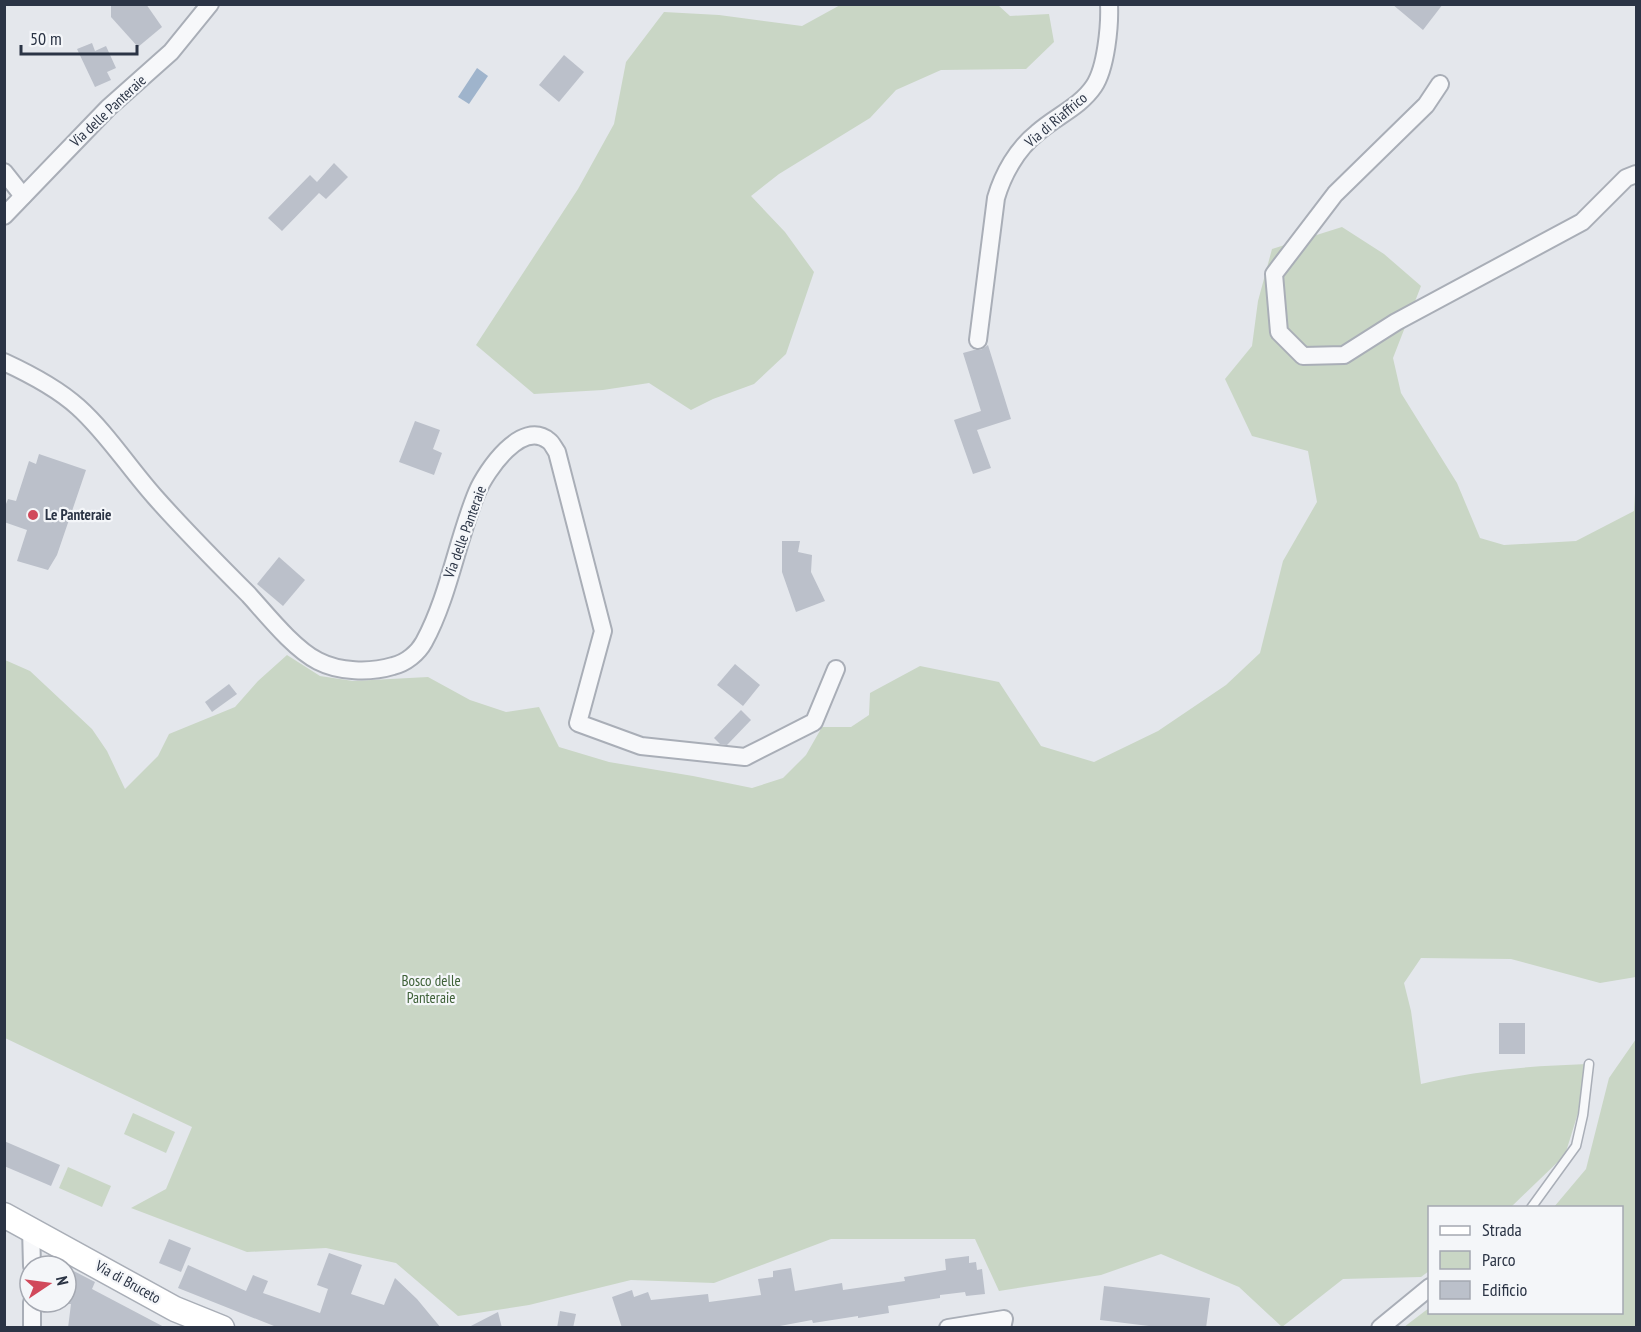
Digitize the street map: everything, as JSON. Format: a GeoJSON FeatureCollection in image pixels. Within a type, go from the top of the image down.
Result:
{"type":"FeatureCollection","features":[{"type":"Feature","properties":{"kind":"main road","name":"Via di Bruceto"},"geometry":{"type":"LineString","coordinates":[[4,1215],[175,1309],[222,1328]]}},
{"type":"Feature","properties":{"kind":"street","name":"Via delle Panteraie"},"geometry":{"type":"LineString","coordinates":[[4,216],[108,108],[171,52],[210,4]]}},
{"type":"Feature","properties":{"kind":"street","name":"Via di Riaffrico"},"geometry":{"type":"LineString","coordinates":[[978,340],[996,198],[1000,184],[1023,147],[1037,133],[1084,99],[1096,84],[1102,65],[1109,4]]}},
{"type":"Feature","properties":{"kind":"street"},"geometry":{"type":"LineString","coordinates":[[1440,84],[1426,105],[1335,194],[1274,274],[1280,332],[1303,356],[1344,355],[1396,322],[1582,222],[1626,178],[1636,174]]}},
{"type":"Feature","properties":{"kind":"street"},"geometry":{"type":"LineString","coordinates":[[4,172],[23,196]]}},
{"type":"Feature","properties":{"kind":"street","name":"Via delle Panteraie"},"geometry":{"type":"LineString","coordinates":[[4,362],[42,382],[78,407],[154,497],[272,621],[316,660],[337,669],[371,670],[394,666],[411,658],[423,644],[436,616],[477,491],[493,463],[510,446],[528,435],[538,435],[549,441],[557,452],[603,631],[578,723],[642,746],[745,757],[814,722],[837,669]]}},
{"type":"Feature","properties":{"kind":"street"},"geometry":{"type":"LineString","coordinates":[[31,1228],[32,1254]]}},
{"type":"Feature","properties":{"kind":"street"},"geometry":{"type":"LineString","coordinates":[[1380,1328],[1428,1289]]}},
{"type":"Feature","properties":{"kind":"street"},"geometry":{"type":"LineString","coordinates":[[948,1328],[1003,1323]]}},
{"type":"Feature","properties":{"kind":"lane"},"geometry":{"type":"LineString","coordinates":[[1532,1206],[1576,1146],[1583,1115],[1589,1064]]}},
{"type":"Feature","properties":{"kind":"green space"},"geometry":{"type":"Polygon","coordinates":[[[842,4],[998,5],[1010,16],[1049,14],[1054,42],[1026,69],[941,70],[896,90],[870,118],[779,174],[751,196],[785,232],[814,272],[786,354],[754,384],[691,410],[649,383],[603,390],[534,394],[476,345],[578,189],[614,124],[626,62],[664,12],[719,15],[802,26],[842,4]]]}},
{"type":"Feature","properties":{"kind":"green space","name":"Bosco delle Panteraie"},"geometry":{"type":"Polygon","coordinates":[[[1342,227],[1384,254],[1421,286],[1393,358],[1401,393],[1457,483],[1480,538],[1504,545],[1576,541],[1634,511],[1636,477],[1636,977],[1600,983],[1511,959],[1421,958],[1404,983],[1411,1011],[1421,1084],[1504,1069],[1587,1064],[1578,1113],[1565,1155],[1512,1206],[1428,1206],[1428,1272],[1421,1277],[1343,1279],[1282,1327],[1239,1287],[1161,1254],[1101,1275],[999,1291],[975,1239],[831,1239],[714,1283],[631,1280],[529,1305],[458,1316],[396,1263],[326,1248],[247,1252],[131,1208],[166,1189],[192,1127],[5,1038],[5,660],[30,671],[92,729],[107,751],[125,789],[158,756],[169,734],[235,707],[258,681],[287,655],[320,676],[353,681],[428,677],[470,700],[506,712],[539,707],[559,747],[609,762],[752,788],[783,778],[806,755],[822,727],[851,727],[869,715],[870,693],[920,666],[999,682],[1041,746],[1094,762],[1158,731],[1226,685],[1260,653],[1283,561],[1317,502],[1308,451],[1252,436],[1225,379],[1252,346],[1258,301],[1272,249],[1342,227]]]}},
{"type":"Feature","properties":{"kind":"green space"},"geometry":{"type":"Polygon","coordinates":[[[1636,1039],[1636,1327],[1404,1327],[1428,1309],[1428,1314],[1623,1314],[1623,1206],[1555,1206],[1586,1169],[1609,1078],[1636,1039]]]}},
{"type":"Feature","properties":{"kind":"green space"},"geometry":{"type":"Polygon","coordinates":[[[133,1113],[175,1132],[166,1153],[124,1134],[133,1113]]]}},
{"type":"Feature","properties":{"kind":"green space"},"geometry":{"type":"Polygon","coordinates":[[[68,1167],[111,1186],[102,1207],[59,1188],[68,1167]]]}},
{"type":"Feature","properties":{"kind":"water"},"geometry":{"type":"Polygon","coordinates":[[[477,68],[488,76],[469,104],[458,97],[477,68]]]}},
{"type":"Feature","properties":{"kind":"building"},"geometry":{"type":"Polygon","coordinates":[[[111,4],[146,4],[162,27],[138,47],[111,17],[111,4]]]}},
{"type":"Feature","properties":{"kind":"building"},"geometry":{"type":"Polygon","coordinates":[[[1392,4],[1443,4],[1423,30],[1392,4]]]}},
{"type":"Feature","properties":{"kind":"building"},"geometry":{"type":"Polygon","coordinates":[[[92,43],[95,51],[106,46],[116,68],[107,72],[111,80],[95,87],[77,49],[92,43]]]}},
{"type":"Feature","properties":{"kind":"building"},"geometry":{"type":"Polygon","coordinates":[[[564,55],[584,72],[559,102],[539,85],[564,55]]]}},
{"type":"Feature","properties":{"kind":"building"},"geometry":{"type":"Polygon","coordinates":[[[334,163],[348,177],[326,199],[319,193],[282,231],[268,218],[310,175],[317,182],[334,163]]]}},
{"type":"Feature","properties":{"kind":"building"},"geometry":{"type":"Polygon","coordinates":[[[988,345],[1011,419],[977,430],[991,468],[973,474],[954,420],[981,411],[963,353],[981,350],[988,345]]]}},
{"type":"Feature","properties":{"kind":"building"},"geometry":{"type":"Polygon","coordinates":[[[415,421],[440,430],[433,449],[442,453],[434,475],[399,462],[415,421]]]}},
{"type":"Feature","properties":{"kind":"building"},"geometry":{"type":"Polygon","coordinates":[[[39,454],[86,470],[57,555],[48,570],[17,561],[27,530],[4,522],[4,509],[8,499],[16,501],[29,461],[36,464],[39,454]]]}},
{"type":"Feature","properties":{"kind":"building"},"geometry":{"type":"Polygon","coordinates":[[[782,541],[800,541],[798,552],[812,555],[811,572],[825,601],[796,612],[782,572],[782,541]]]}},
{"type":"Feature","properties":{"kind":"building"},"geometry":{"type":"Polygon","coordinates":[[[279,557],[305,580],[283,606],[257,584],[279,557]]]}},
{"type":"Feature","properties":{"kind":"building"},"geometry":{"type":"Polygon","coordinates":[[[735,664],[760,685],[743,706],[717,685],[735,664]]]}},
{"type":"Feature","properties":{"kind":"building"},"geometry":{"type":"Polygon","coordinates":[[[229,684],[237,694],[212,712],[205,702],[229,684]]]}},
{"type":"Feature","properties":{"kind":"building"},"geometry":{"type":"Polygon","coordinates":[[[741,710],[751,720],[727,745],[720,744],[714,738],[741,710]]]}},
{"type":"Feature","properties":{"kind":"building"},"geometry":{"type":"Polygon","coordinates":[[[1499,1023],[1525,1023],[1525,1054],[1499,1054],[1499,1023]]]}},
{"type":"Feature","properties":{"kind":"building"},"geometry":{"type":"Polygon","coordinates":[[[4,1141],[60,1165],[51,1186],[4,1166],[4,1141]]]}},
{"type":"Feature","properties":{"kind":"building"},"geometry":{"type":"Polygon","coordinates":[[[169,1239],[191,1248],[181,1272],[159,1263],[169,1239]]]}},
{"type":"Feature","properties":{"kind":"building"},"geometry":{"type":"Polygon","coordinates":[[[329,1253],[362,1265],[351,1294],[384,1305],[395,1278],[417,1299],[441,1328],[279,1328],[178,1288],[188,1265],[246,1291],[253,1275],[268,1281],[263,1293],[320,1313],[328,1289],[317,1285],[329,1253]]]}},
{"type":"Feature","properties":{"kind":"building"},"geometry":{"type":"Polygon","coordinates":[[[969,1256],[969,1263],[976,1262],[977,1270],[982,1269],[985,1294],[966,1296],[965,1292],[940,1295],[940,1298],[888,1306],[889,1313],[858,1318],[858,1316],[813,1323],[812,1320],[769,1328],[622,1328],[612,1297],[632,1290],[634,1297],[648,1292],[651,1300],[708,1294],[709,1302],[761,1295],[758,1279],[773,1277],[773,1271],[791,1268],[795,1291],[842,1283],[843,1290],[905,1281],[904,1277],[946,1270],[945,1259],[969,1256]]]}},
{"type":"Feature","properties":{"kind":"building"},"geometry":{"type":"Polygon","coordinates":[[[78,1273],[95,1282],[92,1289],[166,1328],[68,1328],[70,1314],[78,1314],[78,1273]]]}},
{"type":"Feature","properties":{"kind":"building"},"geometry":{"type":"Polygon","coordinates":[[[1104,1286],[1210,1298],[1206,1328],[1149,1328],[1149,1326],[1100,1320],[1104,1286]]]}},
{"type":"Feature","properties":{"kind":"building"},"geometry":{"type":"Polygon","coordinates":[[[560,1311],[576,1314],[573,1328],[557,1328],[560,1311]]]}},
{"type":"Feature","properties":{"kind":"building"},"geometry":{"type":"Polygon","coordinates":[[[498,1312],[502,1328],[467,1328],[498,1312]]]}},
{"type":"Feature","properties":{"kind":"place","name":"Le Panteraie"},"geometry":{"type":"Point","coordinates":[33,515]}}]}
